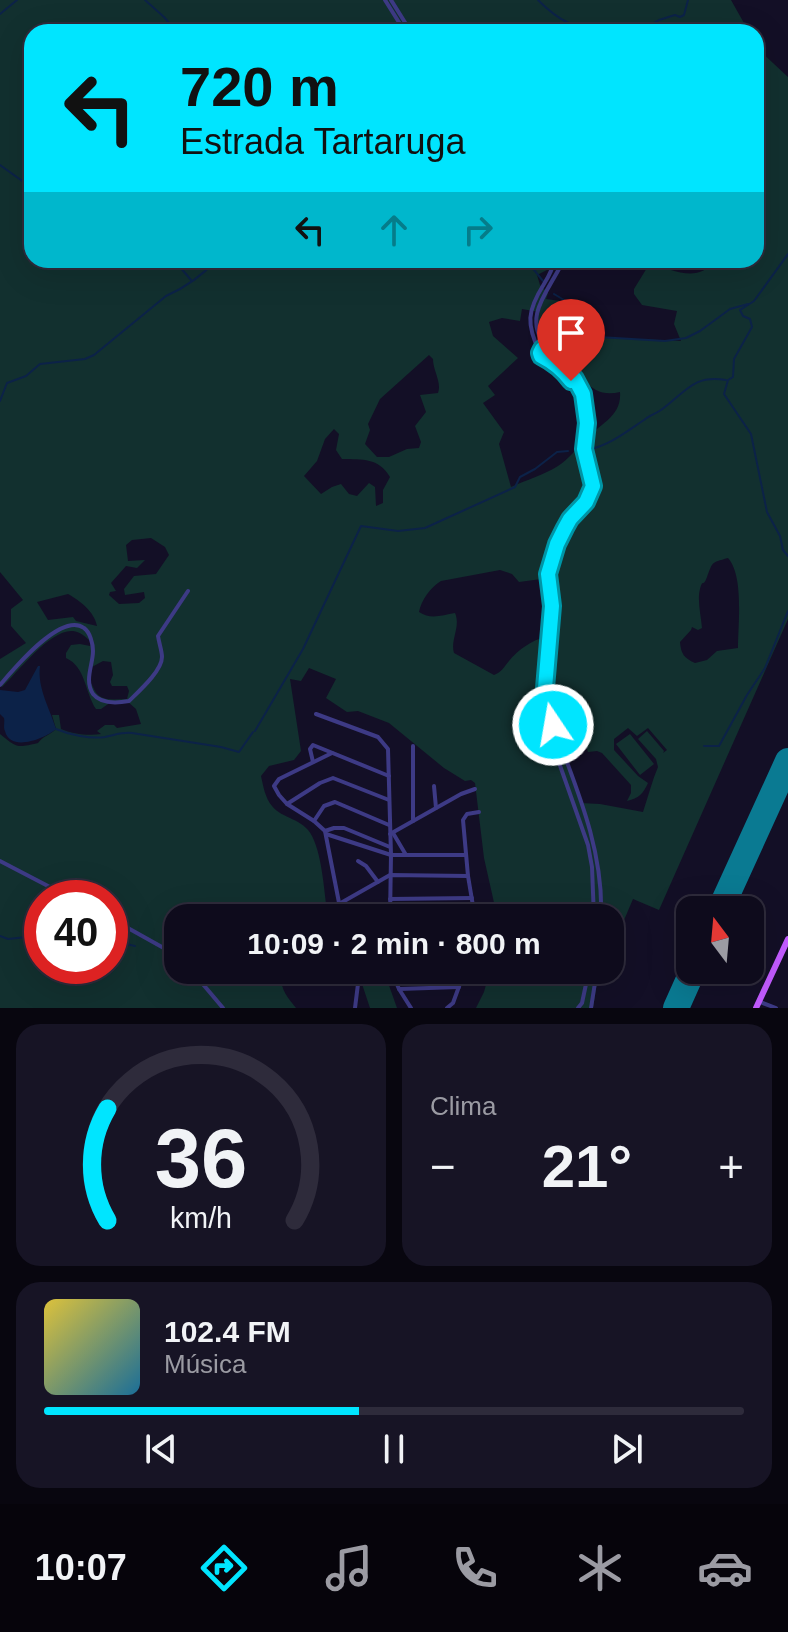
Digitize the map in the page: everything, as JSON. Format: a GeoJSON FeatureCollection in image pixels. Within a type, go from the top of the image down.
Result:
{"type":"FeatureCollection","features":[{"type":"Feature","properties":{"kind":"main road"},"geometry":{"type":"LineString","coordinates":[[758,1005],[788,939]]}},
{"type":"Feature","properties":{"kind":"street"},"geometry":{"type":"LineString","coordinates":[[388,0],[401,24]]}},
{"type":"Feature","properties":{"kind":"street"},"geometry":{"type":"LineString","coordinates":[[388,0],[405,24]]}},
{"type":"Feature","properties":{"kind":"street"},"geometry":{"type":"LineString","coordinates":[[553,268],[533,304],[529,322],[540,353],[565,374],[577,396],[579,456],[587,484],[586,492],[561,522],[543,571],[546,611],[539,695],[551,740],[588,845],[594,904]]}},
{"type":"Feature","properties":{"kind":"street"},"geometry":{"type":"LineString","coordinates":[[559,268],[539,305],[537,331],[583,394],[587,423],[584,449],[593,486],[586,502],[565,528],[549,567],[552,606],[545,688],[553,725],[590,829],[597,857],[601,904]]}},
{"type":"Feature","properties":{"kind":"street"},"geometry":{"type":"LineString","coordinates":[[540,353],[546,347]]}},
{"type":"Feature","properties":{"kind":"street"},"geometry":{"type":"LineString","coordinates":[[548,358],[552,352]]}},
{"type":"Feature","properties":{"kind":"street"},"geometry":{"type":"LineString","coordinates":[[1,682],[42,640],[69,627],[81,626],[89,634],[93,645],[89,680],[92,693],[102,700],[129,701],[161,663],[158,636],[188,591]]}},
{"type":"Feature","properties":{"kind":"street"},"geometry":{"type":"LineString","coordinates":[[316,714],[375,735],[388,749],[389,825],[406,855]]}},
{"type":"Feature","properties":{"kind":"street"},"geometry":{"type":"LineString","coordinates":[[313,762],[311,746],[389,776]]}},
{"type":"Feature","properties":{"kind":"street"},"geometry":{"type":"LineString","coordinates":[[413,746],[413,821]]}},
{"type":"Feature","properties":{"kind":"street"},"geometry":{"type":"LineString","coordinates":[[332,753],[279,779],[275,784],[277,792],[287,804],[314,821],[326,833],[391,855],[466,855]]}},
{"type":"Feature","properties":{"kind":"street"},"geometry":{"type":"LineString","coordinates":[[287,804],[333,778],[390,801]]}},
{"type":"Feature","properties":{"kind":"street"},"geometry":{"type":"LineString","coordinates":[[434,786],[436,808]]}},
{"type":"Feature","properties":{"kind":"street"},"geometry":{"type":"LineString","coordinates":[[392,833],[465,791],[475,789]]}},
{"type":"Feature","properties":{"kind":"street"},"geometry":{"type":"LineString","coordinates":[[314,821],[324,806],[335,802],[389,825]]}},
{"type":"Feature","properties":{"kind":"street"},"geometry":{"type":"LineString","coordinates":[[473,904],[464,818],[467,814],[479,812]]}},
{"type":"Feature","properties":{"kind":"street"},"geometry":{"type":"LineString","coordinates":[[326,833],[334,828],[344,828],[390,847]]}},
{"type":"Feature","properties":{"kind":"street"},"geometry":{"type":"LineString","coordinates":[[326,833],[339,904],[390,875],[468,876]]}},
{"type":"Feature","properties":{"kind":"street"},"geometry":{"type":"LineString","coordinates":[[390,904],[392,833]]}},
{"type":"Feature","properties":{"kind":"street"},"geometry":{"type":"LineString","coordinates":[[0,861],[36,880]]}},
{"type":"Feature","properties":{"kind":"street"},"geometry":{"type":"LineString","coordinates":[[358,861],[378,882]]}},
{"type":"Feature","properties":{"kind":"street"},"geometry":{"type":"LineString","coordinates":[[390,899],[472,898]]}},
{"type":"Feature","properties":{"kind":"street"},"geometry":{"type":"LineString","coordinates":[[128,928],[164,948]]}},
{"type":"Feature","properties":{"kind":"street"},"geometry":{"type":"LineString","coordinates":[[203,984],[223,1008]]}},
{"type":"Feature","properties":{"kind":"street"},"geometry":{"type":"LineString","coordinates":[[355,1008],[358,984]]}},
{"type":"Feature","properties":{"kind":"street"},"geometry":{"type":"LineString","coordinates":[[397,984],[411,1008]]}},
{"type":"Feature","properties":{"kind":"street"},"geometry":{"type":"LineString","coordinates":[[447,1008],[453,1003],[460,984]]}},
{"type":"Feature","properties":{"kind":"street"},"geometry":{"type":"LineString","coordinates":[[578,1008],[586,984]]}},
{"type":"Feature","properties":{"kind":"street"},"geometry":{"type":"LineString","coordinates":[[591,1008],[595,984]]}},
{"type":"Feature","properties":{"kind":"street"},"geometry":{"type":"LineString","coordinates":[[399,989],[459,987]]}},
{"type":"Feature","properties":{"kind":"street"},"geometry":{"type":"LineString","coordinates":[[758,1005],[776,1008]]}},
{"type":"Feature","properties":{"kind":"green space"},"geometry":{"type":"Polygon","coordinates":[[[0,0],[731,0],[744,24],[24,24],[24,268],[551,268],[537,275],[540,285],[548,293],[546,299],[568,302],[595,337],[681,341],[674,324],[677,311],[642,305],[634,294],[647,268],[693,273],[707,268],[764,268],[764,54],[788,77],[788,619],[659,910],[633,899],[624,920],[624,904],[494,904],[484,858],[475,783],[465,781],[444,768],[389,723],[358,711],[347,712],[326,698],[336,679],[309,668],[301,681],[290,679],[301,751],[294,760],[269,766],[261,776],[272,806],[303,826],[312,836],[321,865],[326,904],[164,904],[164,984],[282,984],[296,1008],[0,1008],[0,734],[18,746],[38,743],[56,729],[52,715],[59,715],[61,729],[81,734],[101,734],[97,731],[105,725],[117,728],[141,724],[136,709],[128,702],[111,702],[96,709],[78,668],[66,658],[71,645],[90,646],[90,641],[73,631],[64,632],[45,644],[2,687],[0,659],[26,643],[11,626],[11,609],[23,600],[0,572],[0,0]],[[522,309],[520,321],[502,318],[489,322],[493,336],[518,358],[488,386],[495,395],[483,403],[504,432],[499,444],[511,487],[566,460],[613,414],[620,401],[620,392],[596,390],[566,365],[541,336],[539,312],[522,309]],[[429,355],[380,399],[368,424],[370,430],[365,444],[377,457],[389,457],[407,449],[419,448],[421,442],[415,426],[426,412],[420,395],[438,393],[439,389],[433,359],[429,355]],[[334,429],[325,439],[317,461],[304,476],[321,494],[341,484],[349,494],[357,496],[369,483],[375,487],[376,506],[383,503],[383,490],[390,477],[375,463],[342,459],[336,450],[339,434],[334,429]],[[151,538],[132,540],[126,545],[128,561],[145,560],[137,568],[126,566],[111,583],[116,591],[109,595],[119,604],[139,603],[145,598],[144,592],[125,595],[124,589],[134,576],[156,574],[169,555],[165,547],[151,538]],[[728,558],[715,562],[700,589],[702,628],[692,627],[680,642],[684,655],[695,663],[707,660],[717,651],[738,648],[739,601],[733,566],[728,558]],[[500,570],[441,581],[424,598],[419,612],[432,616],[455,613],[454,653],[494,675],[527,645],[550,637],[552,624],[558,615],[549,578],[519,582],[512,574],[500,570]],[[68,594],[37,602],[48,620],[73,617],[76,621],[97,626],[90,611],[68,594]],[[103,661],[90,668],[89,675],[96,692],[107,699],[127,699],[127,686],[112,686],[111,662],[103,661]],[[558,709],[551,711],[580,803],[643,812],[658,767],[656,759],[638,739],[647,731],[663,753],[667,750],[648,728],[637,736],[628,728],[614,739],[614,750],[648,783],[640,795],[627,801],[631,785],[602,753],[588,752],[580,728],[574,721],[569,721],[558,709]]]}},
{"type":"Feature","properties":{"kind":"green space"},"geometry":{"type":"Polygon","coordinates":[[[630,734],[654,764],[640,775],[616,744],[630,734]]]}},
{"type":"Feature","properties":{"kind":"green space"},"geometry":{"type":"Polygon","coordinates":[[[362,984],[388,984],[397,1008],[370,1008],[362,984]]]}},
{"type":"Feature","properties":{"kind":"green space"},"geometry":{"type":"Polygon","coordinates":[[[486,984],[597,984],[593,1008],[476,1008],[486,984]]]}},
{"type":"Feature","properties":{"kind":"water"},"geometry":{"type":"Polygon","coordinates":[[[38,666],[42,690],[56,729],[29,742],[14,741],[8,738],[4,729],[4,718],[0,714],[0,690],[25,690],[38,666]]]}},
{"type":"Feature","properties":{"kind":"waterway"},"geometry":{"type":"LineString","coordinates":[[0,14],[17,0]]}},
{"type":"Feature","properties":{"kind":"waterway"},"geometry":{"type":"LineString","coordinates":[[145,0],[170,24]]}},
{"type":"Feature","properties":{"kind":"waterway"},"geometry":{"type":"LineString","coordinates":[[538,0],[554,14],[573,24]]}},
{"type":"Feature","properties":{"kind":"waterway"},"geometry":{"type":"LineString","coordinates":[[652,24],[675,15],[684,15],[688,0]]}},
{"type":"Feature","properties":{"kind":"waterway"},"geometry":{"type":"LineString","coordinates":[[0,165],[24,182]]}},
{"type":"Feature","properties":{"kind":"waterway"},"geometry":{"type":"LineString","coordinates":[[788,254],[754,301],[740,310],[743,316],[750,319],[752,327],[734,359],[733,377],[728,380],[724,394],[751,434],[767,512],[788,556]]}},
{"type":"Feature","properties":{"kind":"waterway"},"geometry":{"type":"LineString","coordinates":[[181,268],[191,280]]}},
{"type":"Feature","properties":{"kind":"waterway"},"geometry":{"type":"LineString","coordinates":[[0,401],[7,383],[26,376],[40,364],[85,359],[94,355],[166,296],[208,268]]}},
{"type":"Feature","properties":{"kind":"waterway"},"geometry":{"type":"LineString","coordinates":[[532,268],[543,281]]}},
{"type":"Feature","properties":{"kind":"waterway"},"geometry":{"type":"LineString","coordinates":[[554,294],[569,303],[599,337],[665,341],[686,338],[730,309],[748,304]]}},
{"type":"Feature","properties":{"kind":"waterway"},"geometry":{"type":"LineString","coordinates":[[588,450],[618,438],[697,382],[726,380]]}},
{"type":"Feature","properties":{"kind":"waterway"},"geometry":{"type":"LineString","coordinates":[[255,731],[303,649],[361,526],[398,531],[425,528],[515,487],[520,477],[557,452],[568,451]]}},
{"type":"Feature","properties":{"kind":"waterway"},"geometry":{"type":"LineString","coordinates":[[704,746],[719,746],[765,668],[788,611]]}},
{"type":"Feature","properties":{"kind":"waterway"},"geometry":{"type":"LineString","coordinates":[[56,729],[93,737],[132,733],[239,752],[253,732]]}},
{"type":"Feature","properties":{"kind":"waterway"},"geometry":{"type":"LineString","coordinates":[[0,936],[8,939],[24,937]]}},
{"type":"Feature","properties":{"kind":"waterway"},"geometry":{"type":"LineString","coordinates":[[128,944],[135,946]]}},
{"type":"Feature","properties":{"kind":"runway"},"geometry":{"type":"LineString","coordinates":[[726,896],[788,761]]}},
{"type":"Feature","properties":{"kind":"runway"},"geometry":{"type":"LineString","coordinates":[[676,1008],[687,984]]}},
{"type":"Feature","properties":{"kind":"route"},"geometry":{"type":"LineString","coordinates":[[553,725],[545,688],[552,606],[549,567],[570,519],[592,492],[593,480],[584,449],[587,423],[580,387],[550,349],[542,349],[541,356],[548,358],[571,381]]}}]}
